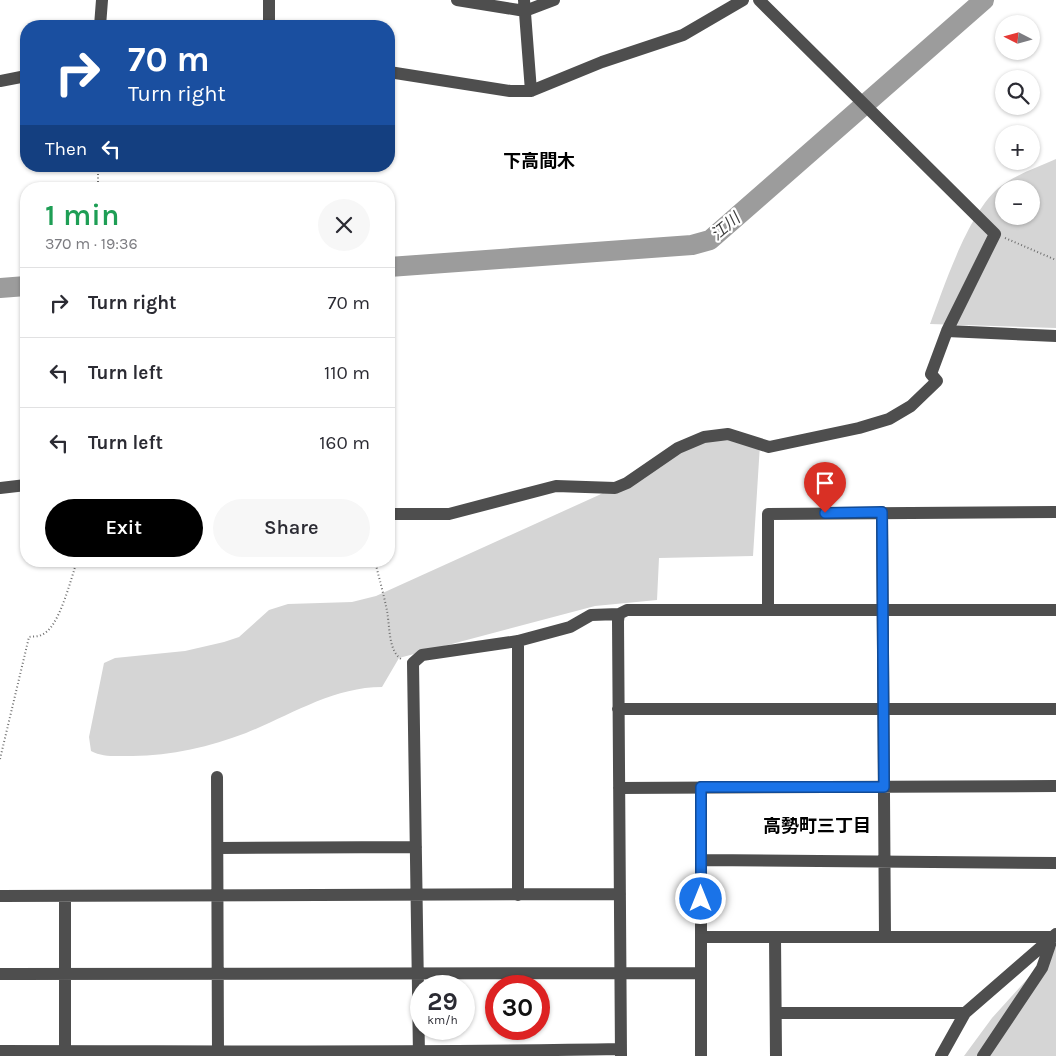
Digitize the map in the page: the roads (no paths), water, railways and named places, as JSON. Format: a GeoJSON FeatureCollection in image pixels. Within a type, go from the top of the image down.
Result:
{"type":"FeatureCollection","features":[{"type":"Feature","properties":{"kind":"street"},"geometry":{"type":"LineString","coordinates":[[100,20],[102,0]]}},
{"type":"Feature","properties":{"kind":"street"},"geometry":{"type":"LineString","coordinates":[[269,0],[269,20]]}},
{"type":"Feature","properties":{"kind":"street"},"geometry":{"type":"LineString","coordinates":[[457,0],[524,5],[554,0]]}},
{"type":"Feature","properties":{"kind":"street"},"geometry":{"type":"LineString","coordinates":[[395,73],[510,90],[531,91],[602,62],[683,35],[744,0]]}},
{"type":"Feature","properties":{"kind":"street"},"geometry":{"type":"LineString","coordinates":[[395,514],[449,514],[556,486],[615,488],[627,483],[678,448],[704,437],[728,434],[769,447],[859,428],[889,419],[911,406],[937,381],[931,374],[947,331],[995,234],[759,0]]}},
{"type":"Feature","properties":{"kind":"street"},"geometry":{"type":"LineString","coordinates":[[524,5],[531,91]]}},
{"type":"Feature","properties":{"kind":"street"},"geometry":{"type":"LineString","coordinates":[[0,81],[20,77]]}},
{"type":"Feature","properties":{"kind":"street"},"geometry":{"type":"LineString","coordinates":[[947,331],[1056,336]]}},
{"type":"Feature","properties":{"kind":"street"},"geometry":{"type":"LineString","coordinates":[[0,488],[20,486]]}},
{"type":"Feature","properties":{"kind":"street"},"geometry":{"type":"LineString","coordinates":[[882,512],[885,937]]}},
{"type":"Feature","properties":{"kind":"street"},"geometry":{"type":"LineString","coordinates":[[768,610],[768,514],[1056,512]]}},
{"type":"Feature","properties":{"kind":"street"},"geometry":{"type":"LineString","coordinates":[[419,1054],[413,663],[422,655],[518,641],[570,627],[591,615],[620,614],[627,610],[1056,610]]}},
{"type":"Feature","properties":{"kind":"street"},"geometry":{"type":"LineString","coordinates":[[0,1051],[65,1053],[419,1054],[621,1052],[618,709],[618,621],[620,614]]}},
{"type":"Feature","properties":{"kind":"street"},"geometry":{"type":"LineString","coordinates":[[518,641],[518,895]]}},
{"type":"Feature","properties":{"kind":"street"},"geometry":{"type":"LineString","coordinates":[[618,709],[1056,709]]}},
{"type":"Feature","properties":{"kind":"street"},"geometry":{"type":"LineString","coordinates":[[218,777],[218,1053]]}},
{"type":"Feature","properties":{"kind":"street"},"geometry":{"type":"LineString","coordinates":[[620,788],[1056,786]]}},
{"type":"Feature","properties":{"kind":"street"},"geometry":{"type":"LineString","coordinates":[[701,787],[701,1056]]}},
{"type":"Feature","properties":{"kind":"street"},"geometry":{"type":"LineString","coordinates":[[218,848],[416,847]]}},
{"type":"Feature","properties":{"kind":"street"},"geometry":{"type":"LineString","coordinates":[[701,860],[1056,863]]}},
{"type":"Feature","properties":{"kind":"street"},"geometry":{"type":"LineString","coordinates":[[0,896],[620,894]]}},
{"type":"Feature","properties":{"kind":"street"},"geometry":{"type":"LineString","coordinates":[[65,897],[65,1053]]}},
{"type":"Feature","properties":{"kind":"street"},"geometry":{"type":"LineString","coordinates":[[701,937],[1055,935]]}},
{"type":"Feature","properties":{"kind":"street"},"geometry":{"type":"LineString","coordinates":[[941,1056],[965,1013],[982,995],[1028,960],[1055,935]]}},
{"type":"Feature","properties":{"kind":"street"},"geometry":{"type":"LineString","coordinates":[[983,1056],[1042,968],[1055,935]]}},
{"type":"Feature","properties":{"kind":"street"},"geometry":{"type":"LineString","coordinates":[[775,937],[776,1056]]}},
{"type":"Feature","properties":{"kind":"street"},"geometry":{"type":"LineString","coordinates":[[0,974],[701,973]]}},
{"type":"Feature","properties":{"kind":"street"},"geometry":{"type":"LineString","coordinates":[[776,1013],[965,1013]]}},
{"type":"Feature","properties":{"kind":"waterway","name":"江川"},"geometry":{"type":"LineString","coordinates":[[395,267],[692,245],[710,240],[984,0]]}},
{"type":"Feature","properties":{"kind":"waterway","name":"江川"},"geometry":{"type":"LineString","coordinates":[[0,288],[20,286]]}},
{"type":"Feature","properties":{"kind":"district","name":"下高間木"},"geometry":{"type":"Point","coordinates":[539,161]}},
{"type":"Feature","properties":{"kind":"district","name":"高勢町三丁目"},"geometry":{"type":"Point","coordinates":[817,826]}}]}
